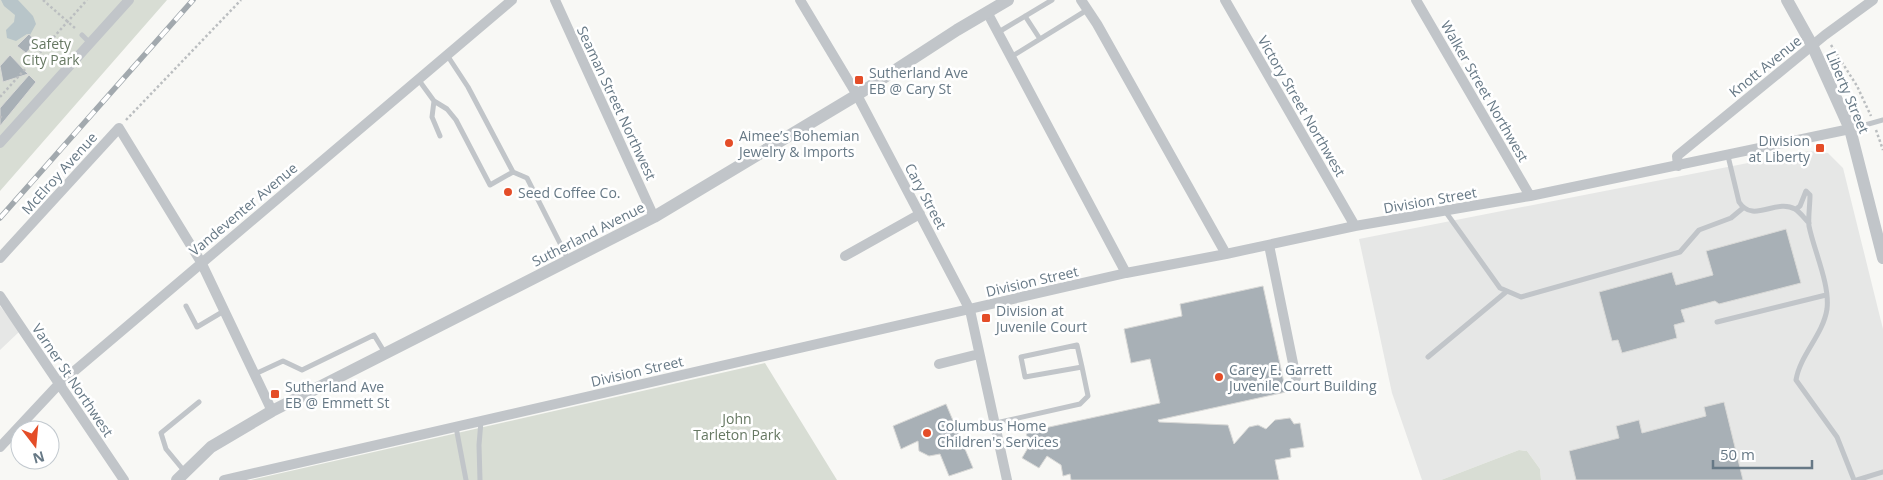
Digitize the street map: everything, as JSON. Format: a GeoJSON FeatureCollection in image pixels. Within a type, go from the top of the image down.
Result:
{"type":"FeatureCollection","features":[{"type":"Feature","properties":{"kind":"street"},"geometry":{"type":"LineString","coordinates":[[0,143],[129,0]]}},
{"type":"Feature","properties":{"kind":"street","name":"Vandeventer Avenue"},"geometry":{"type":"LineString","coordinates":[[0,446],[59,384],[512,0]]}},
{"type":"Feature","properties":{"kind":"street","name":"Seaman Street Northwest"},"geometry":{"type":"LineString","coordinates":[[555,0],[654,217]]}},
{"type":"Feature","properties":{"kind":"street","name":"Cary Street"},"geometry":{"type":"LineString","coordinates":[[800,0],[858,94],[970,310],[1007,480]]}},
{"type":"Feature","properties":{"kind":"street","name":"Sutherland Avenue"},"geometry":{"type":"LineString","coordinates":[[181,476],[211,447],[272,411],[654,217],[858,94],[1008,0]]}},
{"type":"Feature","properties":{"kind":"street"},"geometry":{"type":"LineString","coordinates":[[1081,0],[1226,254]]}},
{"type":"Feature","properties":{"kind":"street","name":"Victory Street Northwest"},"geometry":{"type":"LineString","coordinates":[[1225,0],[1355,226]]}},
{"type":"Feature","properties":{"kind":"street","name":"Walker Street Northwest"},"geometry":{"type":"LineString","coordinates":[[1416,0],[1530,196]]}},
{"type":"Feature","properties":{"kind":"street","name":"Liberty Street"},"geometry":{"type":"LineString","coordinates":[[1788,0],[1812,46],[1850,129],[1883,258]]}},
{"type":"Feature","properties":{"kind":"street","name":"Knott Avenue"},"geometry":{"type":"LineString","coordinates":[[1677,161],[1825,35],[1873,0]]}},
{"type":"Feature","properties":{"kind":"street"},"geometry":{"type":"LineString","coordinates":[[987,12],[1009,58],[1126,273]]}},
{"type":"Feature","properties":{"kind":"street"},"geometry":{"type":"LineString","coordinates":[[119,128],[201,262],[272,411]]}},
{"type":"Feature","properties":{"kind":"street","name":"McElroy Avenue"},"geometry":{"type":"LineString","coordinates":[[0,258],[119,128]]}},
{"type":"Feature","properties":{"kind":"street","name":"Division Street"},"geometry":{"type":"LineString","coordinates":[[224,480],[1126,273],[1355,226],[1530,196],[1677,161],[1728,156],[1850,129]]}},
{"type":"Feature","properties":{"kind":"street"},"geometry":{"type":"LineString","coordinates":[[845,256],[920,214]]}},
{"type":"Feature","properties":{"kind":"street"},"geometry":{"type":"LineString","coordinates":[[1269,245],[1296,378]]}},
{"type":"Feature","properties":{"kind":"street","name":"Varner St Northwest"},"geometry":{"type":"LineString","coordinates":[[0,296],[124,480]]}},
{"type":"Feature","properties":{"kind":"street"},"geometry":{"type":"LineString","coordinates":[[939,364],[979,354]]}},
{"type":"Feature","properties":{"kind":"lane"},"geometry":{"type":"LineString","coordinates":[[997,33],[1052,0]]}},
{"type":"Feature","properties":{"kind":"lane"},"geometry":{"type":"LineString","coordinates":[[1009,58],[1087,10]]}},
{"type":"Feature","properties":{"kind":"lane"},"geometry":{"type":"LineString","coordinates":[[1025,16],[1040,39]]}},
{"type":"Feature","properties":{"kind":"lane"},"geometry":{"type":"LineString","coordinates":[[82,35],[90,43]]}},
{"type":"Feature","properties":{"kind":"lane"},"geometry":{"type":"LineString","coordinates":[[447,55],[468,87],[513,172],[527,178],[568,261]]}},
{"type":"Feature","properties":{"kind":"lane"},"geometry":{"type":"LineString","coordinates":[[418,79],[434,101],[447,109],[456,120],[490,185],[513,172]]}},
{"type":"Feature","properties":{"kind":"lane"},"geometry":{"type":"LineString","coordinates":[[434,101],[432,117],[440,136]]}},
{"type":"Feature","properties":{"kind":"lane"},"geometry":{"type":"LineString","coordinates":[[1850,129],[1883,120]]}},
{"type":"Feature","properties":{"kind":"lane"},"geometry":{"type":"LineString","coordinates":[[1728,156],[1739,202],[1743,208],[1751,212],[1777,207],[1796,209],[1809,223]]}},
{"type":"Feature","properties":{"kind":"lane"},"geometry":{"type":"LineString","coordinates":[[1796,209],[1800,206],[1806,191],[1810,195],[1809,223],[1826,295],[1827,310],[1813,343],[1798,368],[1796,380],[1837,437],[1856,480],[1883,472]]}},
{"type":"Feature","properties":{"kind":"lane"},"geometry":{"type":"LineString","coordinates":[[1445,211],[1500,288],[1521,297],[1680,252],[1699,230],[1731,218],[1743,208]]}},
{"type":"Feature","properties":{"kind":"lane"},"geometry":{"type":"LineString","coordinates":[[1428,357],[1506,292]]}},
{"type":"Feature","properties":{"kind":"lane"},"geometry":{"type":"LineString","coordinates":[[1717,322],[1826,295]]}},
{"type":"Feature","properties":{"kind":"lane"},"geometry":{"type":"LineString","coordinates":[[186,306],[197,327],[225,311]]}},
{"type":"Feature","properties":{"kind":"lane"},"geometry":{"type":"LineString","coordinates":[[255,374],[282,361],[302,370],[374,335],[385,354]]}},
{"type":"Feature","properties":{"kind":"lane"},"geometry":{"type":"LineString","coordinates":[[996,423],[1080,404],[1088,396],[1082,367],[1077,345],[1022,357],[1025,377],[1082,367]]}},
{"type":"Feature","properties":{"kind":"lane"},"geometry":{"type":"LineString","coordinates":[[181,476],[166,448],[161,433],[199,402]]}},
{"type":"Feature","properties":{"kind":"lane"},"geometry":{"type":"LineString","coordinates":[[480,480],[479,445],[481,420]]}},
{"type":"Feature","properties":{"kind":"lane"},"geometry":{"type":"LineString","coordinates":[[456,427],[466,480]]}},
{"type":"Feature","properties":{"kind":"path"},"geometry":{"type":"LineString","coordinates":[[43,0],[82,35]]}},
{"type":"Feature","properties":{"kind":"path"},"geometry":{"type":"LineString","coordinates":[[0,96],[87,0]]}},
{"type":"Feature","properties":{"kind":"path"},"geometry":{"type":"LineString","coordinates":[[119,128],[241,0]]}},
{"type":"Feature","properties":{"kind":"path"},"geometry":{"type":"LineString","coordinates":[[1825,35],[1857,86],[1883,150]]}},
{"type":"Feature","properties":{"kind":"path"},"geometry":{"type":"LineString","coordinates":[[0,89],[4,92]]}},
{"type":"Feature","properties":{"kind":"path"},"geometry":{"type":"LineString","coordinates":[[0,118],[3,114]]}},
{"type":"Feature","properties":{"kind":"shaded area"},"geometry":{"type":"Polygon","coordinates":[[[1,0],[18,0],[33,16],[36,24],[30,35],[27,34],[16,41],[7,38],[6,30],[14,22],[15,15],[4,6],[1,0]]]}},
{"type":"Feature","properties":{"kind":"shaded area"},"geometry":{"type":"Polygon","coordinates":[[[1809,151],[1828,153],[1843,168],[1883,329],[1883,480],[1541,480],[1540,469],[1527,451],[1519,450],[1441,480],[1422,480],[1392,393],[1359,239],[1809,151]]]}},
{"type":"Feature","properties":{"kind":"shaded area"},"geometry":{"type":"Polygon","coordinates":[[[0,306],[20,331],[0,350],[0,306]]]}},
{"type":"Feature","properties":{"kind":"green space","name":"Safety City Park"},"geometry":{"type":"Polygon","coordinates":[[[0,0],[167,0],[0,191],[0,0]]]}},
{"type":"Feature","properties":{"kind":"green space","name":"John Tarleton Park"},"geometry":{"type":"Polygon","coordinates":[[[765,363],[837,480],[251,480],[765,363]]]}},
{"type":"Feature","properties":{"kind":"green space"},"geometry":{"type":"Polygon","coordinates":[[[1519,450],[1527,451],[1540,469],[1541,480],[1441,480],[1519,450]]]}},
{"type":"Feature","properties":{"kind":"building"},"geometry":{"type":"Polygon","coordinates":[[[29,34],[36,42],[26,53],[17,46],[29,34]]]}},
{"type":"Feature","properties":{"kind":"building"},"geometry":{"type":"Polygon","coordinates":[[[10,55],[28,74],[3,82],[0,66],[10,55]]]}},
{"type":"Feature","properties":{"kind":"building"},"geometry":{"type":"Polygon","coordinates":[[[29,75],[36,82],[0,126],[0,108],[29,75]]]}},
{"type":"Feature","properties":{"kind":"building"},"geometry":{"type":"Polygon","coordinates":[[[1786,229],[1801,283],[1719,304],[1715,301],[1681,310],[1685,322],[1674,325],[1677,338],[1622,353],[1618,340],[1612,341],[1599,292],[1672,272],[1676,285],[1713,275],[1706,251],[1786,229]]]}},
{"type":"Feature","properties":{"kind":"building","name":"Carey E. Garrett Juvenile Court Building"},"geometry":{"type":"Polygon","coordinates":[[[1263,286],[1286,392],[1158,420],[1159,422],[1228,425],[1234,444],[1249,427],[1258,425],[1266,429],[1275,420],[1290,418],[1294,424],[1300,423],[1304,447],[1290,449],[1291,457],[1275,460],[1279,480],[1071,480],[1070,474],[1063,476],[1061,465],[1047,456],[1039,468],[1022,458],[1029,446],[1026,432],[1160,403],[1150,359],[1131,363],[1124,329],[1182,316],[1180,304],[1263,286]]]}},
{"type":"Feature","properties":{"kind":"building"},"geometry":{"type":"Polygon","coordinates":[[[1724,402],[1743,480],[1576,480],[1569,451],[1619,438],[1616,426],[1639,420],[1642,433],[1706,416],[1704,407],[1724,402]]]}},
{"type":"Feature","properties":{"kind":"building","name":"Columbus Home Children's Services"},"geometry":{"type":"Polygon","coordinates":[[[946,404],[973,468],[949,476],[940,454],[929,456],[919,451],[918,441],[901,449],[893,426],[946,404]]]}},
{"type":"Feature","properties":{"kind":"railway"},"geometry":{"type":"LineString","coordinates":[[0,218],[193,0]]}},
{"type":"Feature","properties":{"kind":"place","name":"Sutherland Ave EB @ Cary St"},"geometry":{"type":"Point","coordinates":[859,80]}},
{"type":"Feature","properties":{"kind":"place","name":"Aimee’s Bohemian Jewelry & Imports"},"geometry":{"type":"Point","coordinates":[729,143]}},
{"type":"Feature","properties":{"kind":"place","name":"Division at Liberty"},"geometry":{"type":"Point","coordinates":[1820,148]}},
{"type":"Feature","properties":{"kind":"place","name":"Seed Coffee Co."},"geometry":{"type":"Point","coordinates":[508,192]}},
{"type":"Feature","properties":{"kind":"place","name":"Division at Juvenile Court"},"geometry":{"type":"Point","coordinates":[986,318]}},
{"type":"Feature","properties":{"kind":"place","name":"Carey E. Garrett Juvenile Court Building"},"geometry":{"type":"Point","coordinates":[1219,377]}},
{"type":"Feature","properties":{"kind":"place","name":"Sutherland Ave EB @ Emmett St"},"geometry":{"type":"Point","coordinates":[275,394]}},
{"type":"Feature","properties":{"kind":"place","name":"Columbus Home Children's Services"},"geometry":{"type":"Point","coordinates":[927,433]}}]}
